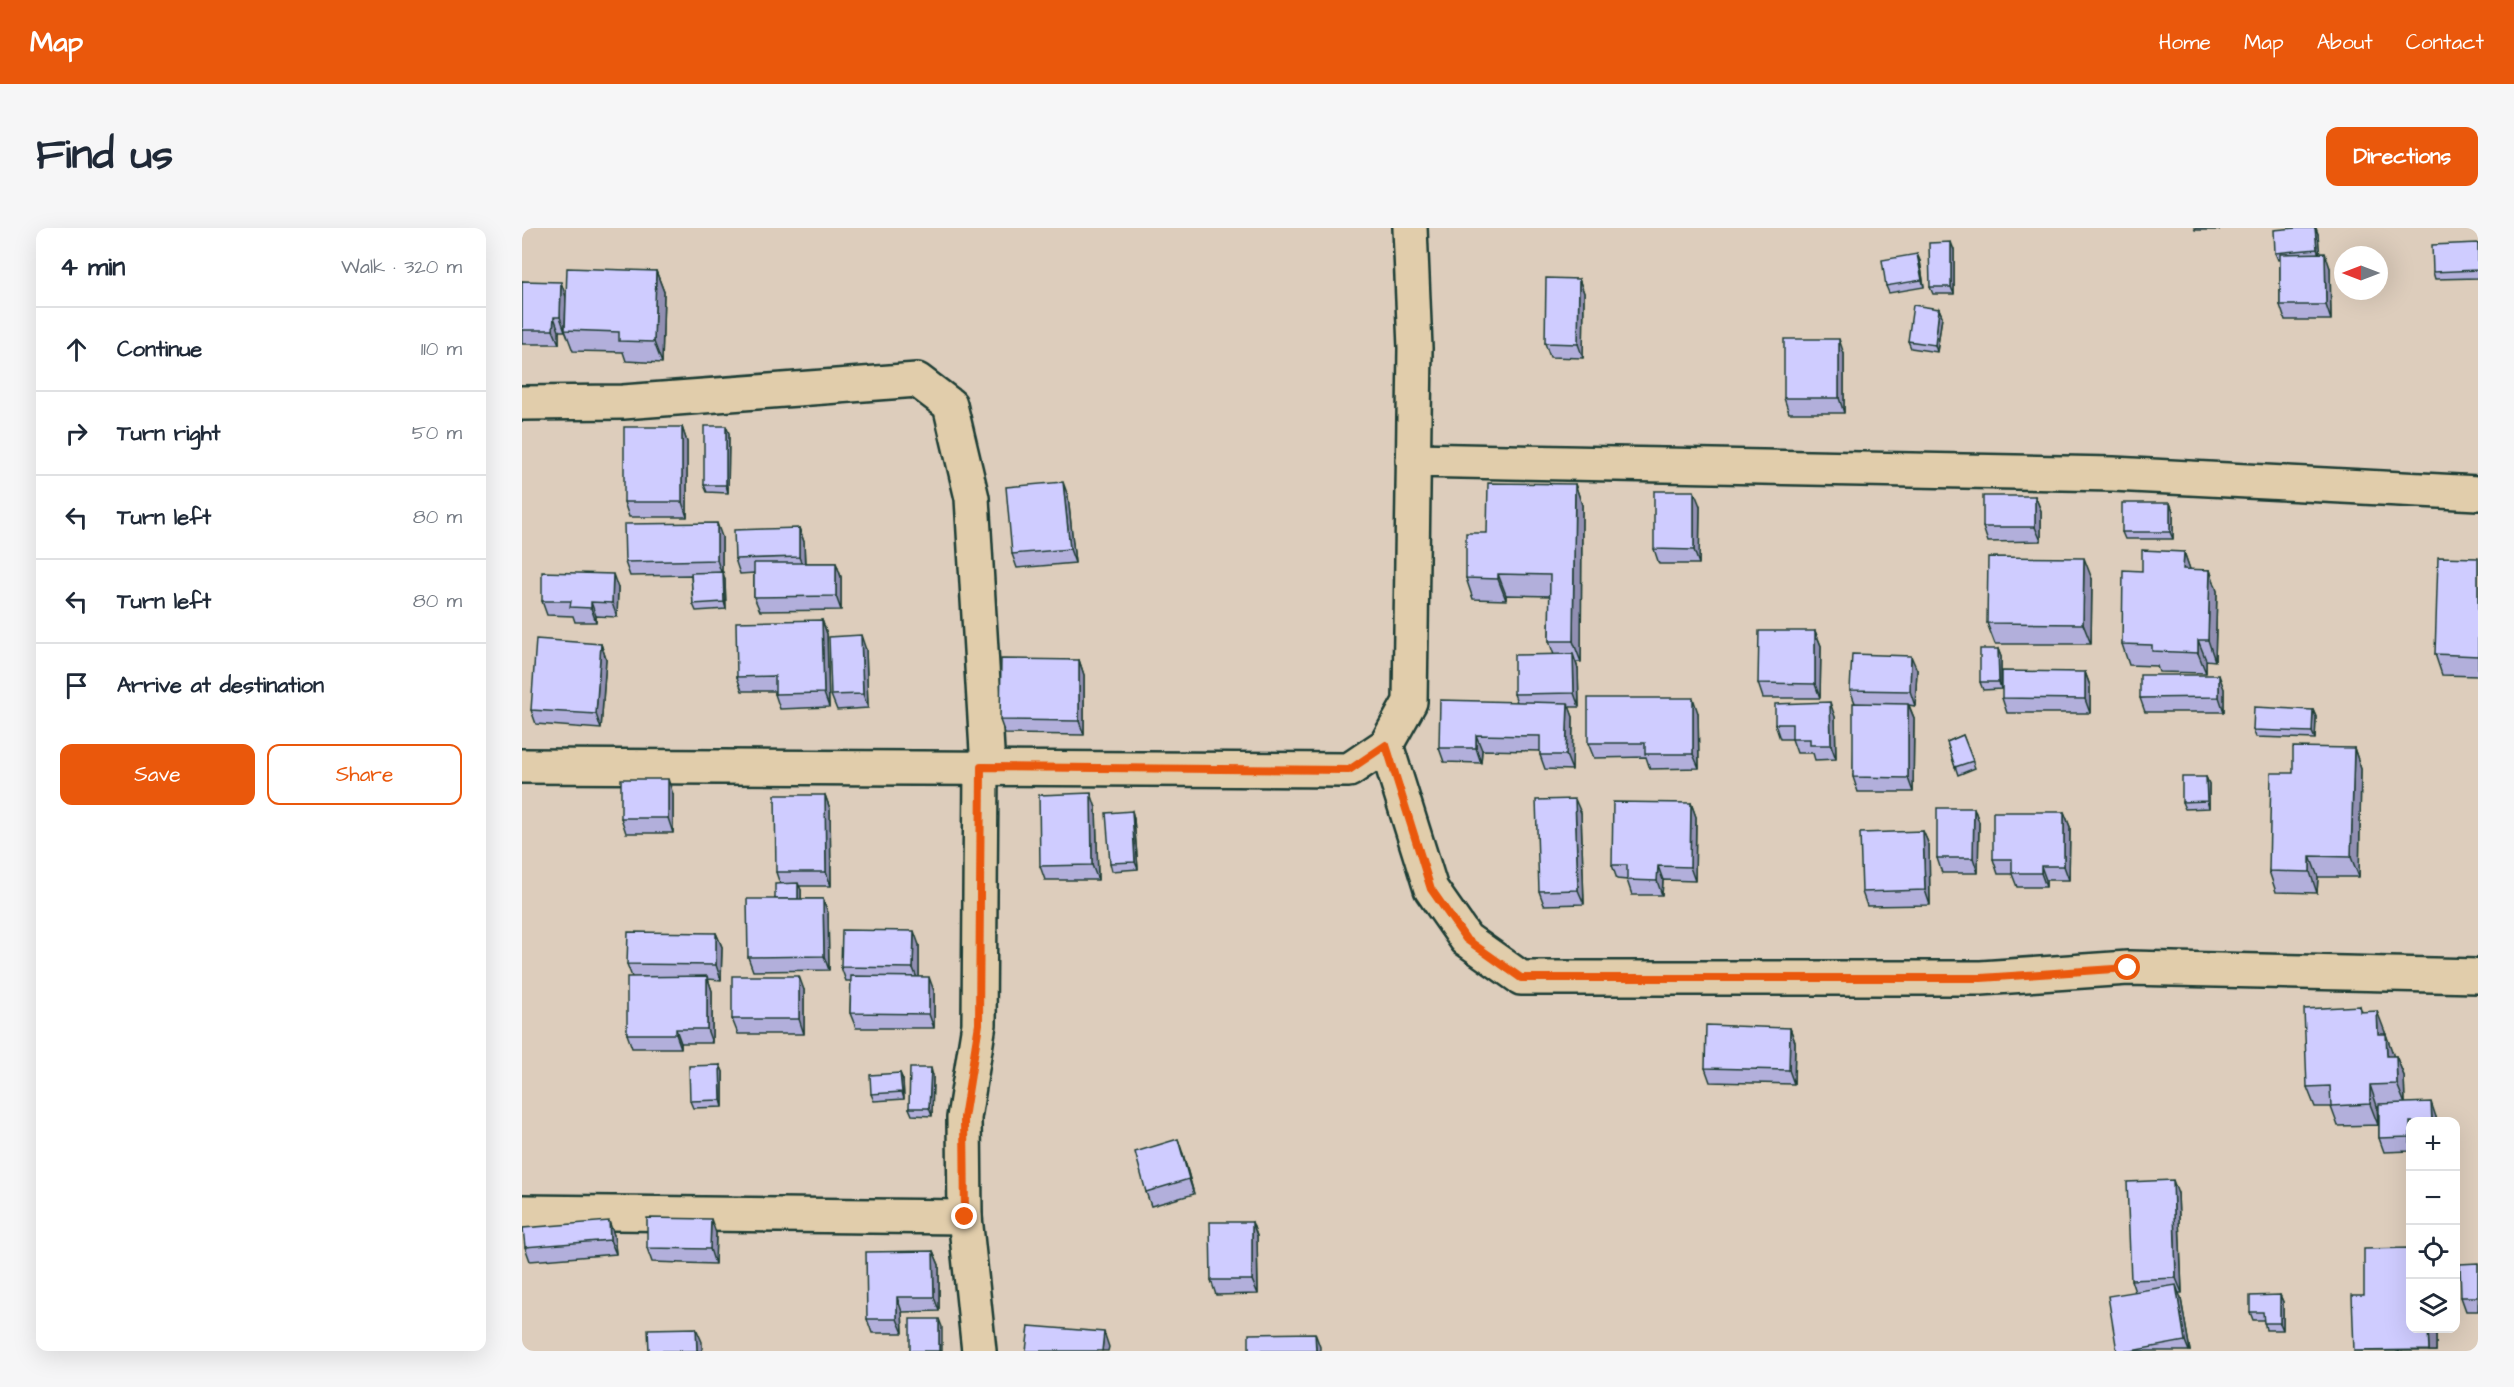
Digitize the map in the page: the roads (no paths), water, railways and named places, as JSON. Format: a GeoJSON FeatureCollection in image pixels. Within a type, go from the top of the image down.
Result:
{"type":"FeatureCollection","features":[{"type":"Feature","properties":{"kind":"street"},"geometry":{"type":"LineString","coordinates":[[522,766],[1349,770],[1386,745],[1410,702],[1415,348],[1410,228]]}},
{"type":"Feature","properties":{"kind":"street"},"geometry":{"type":"LineString","coordinates":[[522,403],[623,402],[917,380],[950,405],[972,498],[985,767],[979,1024],[964,1118],[965,1217],[979,1351]]}},
{"type":"Feature","properties":{"kind":"street"},"geometry":{"type":"LineString","coordinates":[[1413,459],[2113,474],[2478,493]]}},
{"type":"Feature","properties":{"kind":"street"},"geometry":{"type":"LineString","coordinates":[[1386,745],[1431,889],[1466,939],[1521,978],[1981,978],[2128,968],[2478,976]]}},
{"type":"Feature","properties":{"kind":"street"},"geometry":{"type":"LineString","coordinates":[[522,1212],[965,1217]]}}]}
